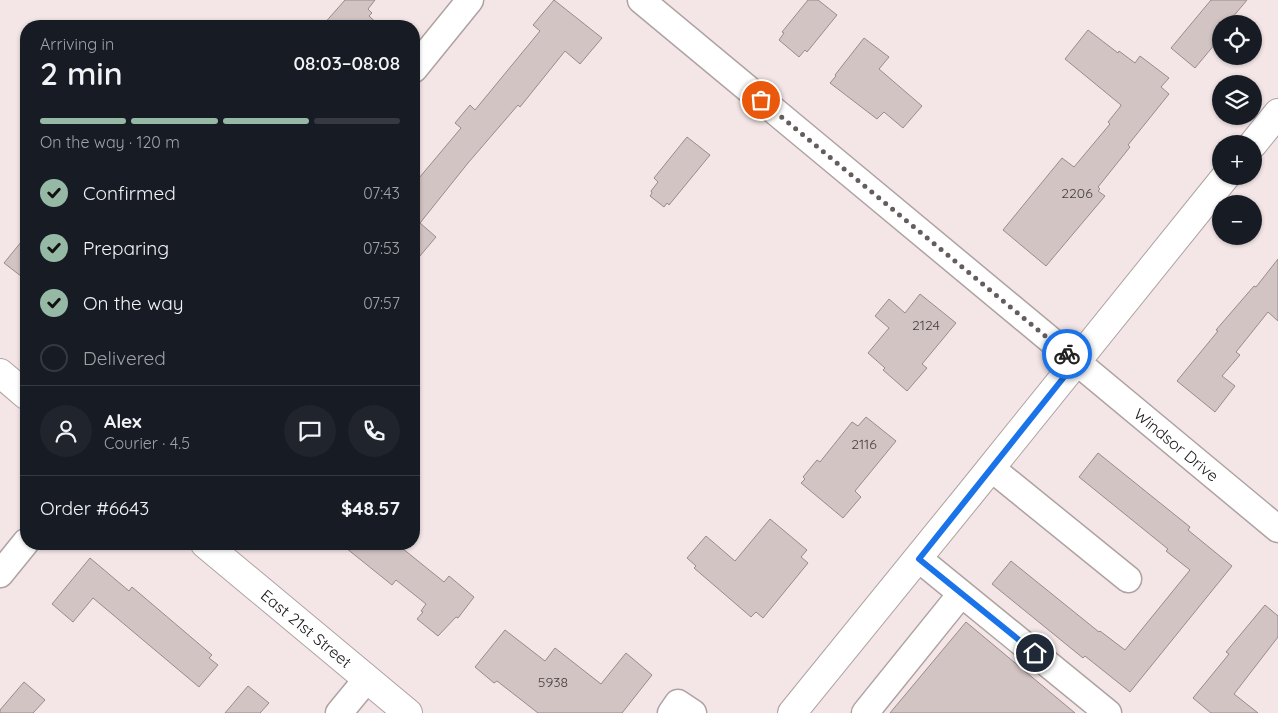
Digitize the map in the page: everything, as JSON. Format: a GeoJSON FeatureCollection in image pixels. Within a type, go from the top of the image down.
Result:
{"type":"FeatureCollection","features":[{"type":"Feature","properties":{"kind":"main road"},"geometry":{"type":"LineString","coordinates":[[1260,135],[1278,113]]}},
{"type":"Feature","properties":{"kind":"main road"},"geometry":{"type":"LineString","coordinates":[[792,713],[919,559],[1219,185]]}},
{"type":"Feature","properties":{"kind":"main road"},"geometry":{"type":"LineString","coordinates":[[0,373],[20,390]]}},
{"type":"Feature","properties":{"kind":"main road","name":"East 21st Street"},"geometry":{"type":"LineString","coordinates":[[212,550],[408,713]]}},
{"type":"Feature","properties":{"kind":"street"},"geometry":{"type":"LineString","coordinates":[[420,62],[470,0]]}},
{"type":"Feature","properties":{"kind":"street","name":"Windsor Drive"},"geometry":{"type":"LineString","coordinates":[[641,0],[1278,529]]}},
{"type":"Feature","properties":{"kind":"street"},"geometry":{"type":"LineString","coordinates":[[991,468],[1128,579]]}},
{"type":"Feature","properties":{"kind":"street"},"geometry":{"type":"LineString","coordinates":[[0,574],[20,549]]}},
{"type":"Feature","properties":{"kind":"street"},"geometry":{"type":"LineString","coordinates":[[919,559],[1108,713]]}},
{"type":"Feature","properties":{"kind":"street"},"geometry":{"type":"LineString","coordinates":[[865,713],[962,594]]}},
{"type":"Feature","properties":{"kind":"street"},"geometry":{"type":"LineString","coordinates":[[339,713],[367,679]]}},
{"type":"Feature","properties":{"kind":"street"},"geometry":{"type":"LineString","coordinates":[[671,713],[678,703],[693,713]]}},
{"type":"Feature","properties":{"kind":"building"},"geometry":{"type":"Polygon","coordinates":[[[345,0],[375,0],[368,9],[372,13],[369,16],[373,20],[327,20],[345,0]]]}},
{"type":"Feature","properties":{"kind":"building"},"geometry":{"type":"Polygon","coordinates":[[[554,0],[602,38],[580,64],[565,51],[520,107],[518,105],[468,163],[420,223],[420,177],[461,128],[455,123],[470,105],[475,110],[540,31],[533,25],[554,0]]]}},
{"type":"Feature","properties":{"kind":"building"},"geometry":{"type":"Polygon","coordinates":[[[808,0],[818,0],[837,15],[807,52],[805,50],[799,57],[779,40],[784,33],[782,32],[808,0]]]}},
{"type":"Feature","properties":{"kind":"building"},"geometry":{"type":"Polygon","coordinates":[[[1211,0],[1247,0],[1234,15],[1212,15],[1212,48],[1195,68],[1171,48],[1211,0]]]}},
{"type":"Feature","properties":{"kind":"building"},"geometry":{"type":"Polygon","coordinates":[[[1088,30],[1118,53],[1119,51],[1135,63],[1140,56],[1169,78],[1161,87],[1169,94],[1128,145],[1130,147],[1098,187],[1100,189],[1098,191],[1105,196],[1046,266],[1003,230],[1062,158],[1074,167],[1110,124],[1108,122],[1121,105],[1065,59],[1088,30]]]}},
{"type":"Feature","properties":{"kind":"building"},"geometry":{"type":"Polygon","coordinates":[[[864,38],[889,57],[879,69],[922,106],[903,128],[884,112],[877,119],[830,83],[864,38]]]}},
{"type":"Feature","properties":{"kind":"building"},"geometry":{"type":"Polygon","coordinates":[[[687,137],[710,155],[669,205],[667,203],[664,207],[650,196],[651,191],[658,182],[654,178],[687,137]]]}},
{"type":"Feature","properties":{"kind":"building"},"geometry":{"type":"Polygon","coordinates":[[[420,223],[436,237],[420,256],[420,223]]]}},
{"type":"Feature","properties":{"kind":"building"},"geometry":{"type":"Polygon","coordinates":[[[20,243],[20,275],[4,263],[20,243]]]}},
{"type":"Feature","properties":{"kind":"building"},"geometry":{"type":"Polygon","coordinates":[[[1278,259],[1278,321],[1268,312],[1236,352],[1240,355],[1222,376],[1235,386],[1215,412],[1177,381],[1218,331],[1216,330],[1254,286],[1256,287],[1278,259]]]}},
{"type":"Feature","properties":{"kind":"building"},"geometry":{"type":"Polygon","coordinates":[[[920,294],[956,323],[922,364],[927,368],[907,391],[883,370],[885,368],[868,353],[889,328],[875,316],[889,299],[905,313],[920,294]]]}},
{"type":"Feature","properties":{"kind":"building"},"geometry":{"type":"Polygon","coordinates":[[[866,417],[896,441],[855,491],[861,497],[843,518],[801,483],[805,479],[803,477],[817,460],[820,462],[852,422],[858,426],[866,417]]]}},
{"type":"Feature","properties":{"kind":"building"},"geometry":{"type":"Polygon","coordinates":[[[1098,453],[1190,527],[1188,530],[1232,566],[1130,692],[1085,656],[1083,658],[992,584],[1011,561],[1099,632],[1125,650],[1190,570],[1166,551],[1168,549],[1079,477],[1098,453]]]}},
{"type":"Feature","properties":{"kind":"building"},"geometry":{"type":"Polygon","coordinates":[[[770,519],[807,550],[801,557],[808,563],[763,618],[756,612],[751,617],[694,568],[696,566],[687,558],[706,536],[735,561],[770,519]]]}},
{"type":"Feature","properties":{"kind":"building"},"geometry":{"type":"Polygon","coordinates":[[[348,550],[404,550],[444,582],[449,576],[474,597],[458,618],[456,617],[438,636],[417,619],[423,612],[421,611],[426,604],[396,580],[392,585],[348,550]]]}},
{"type":"Feature","properties":{"kind":"building"},"geometry":{"type":"Polygon","coordinates":[[[90,558],[129,591],[132,587],[212,655],[209,658],[218,665],[199,687],[93,598],[73,622],[52,604],[90,558]]]}},
{"type":"Feature","properties":{"kind":"building"},"geometry":{"type":"Polygon","coordinates":[[[1265,605],[1278,616],[1278,637],[1234,694],[1258,713],[1211,713],[1193,698],[1229,654],[1226,652],[1265,605]]]}},
{"type":"Feature","properties":{"kind":"building"},"geometry":{"type":"Polygon","coordinates":[[[966,622],[1075,713],[890,713],[966,622]]]}},
{"type":"Feature","properties":{"kind":"building"},"geometry":{"type":"Polygon","coordinates":[[[505,630],[545,661],[555,648],[601,684],[626,653],[652,675],[622,713],[538,713],[497,681],[494,683],[475,667],[505,630]]]}},
{"type":"Feature","properties":{"kind":"building"},"geometry":{"type":"Polygon","coordinates":[[[24,682],[45,700],[33,713],[0,713],[0,710],[24,682]]]}},
{"type":"Feature","properties":{"kind":"building"},"geometry":{"type":"Polygon","coordinates":[[[248,686],[269,703],[260,713],[225,713],[248,686]]]}},
{"type":"Feature","properties":{"kind":"way so far"},"geometry":{"type":"LineString","coordinates":[[761,100],[1067,354]]}},
{"type":"Feature","properties":{"kind":"route"},"geometry":{"type":"LineString","coordinates":[[1035,653],[919,559],[1076,362],[1067,354]]}}]}
